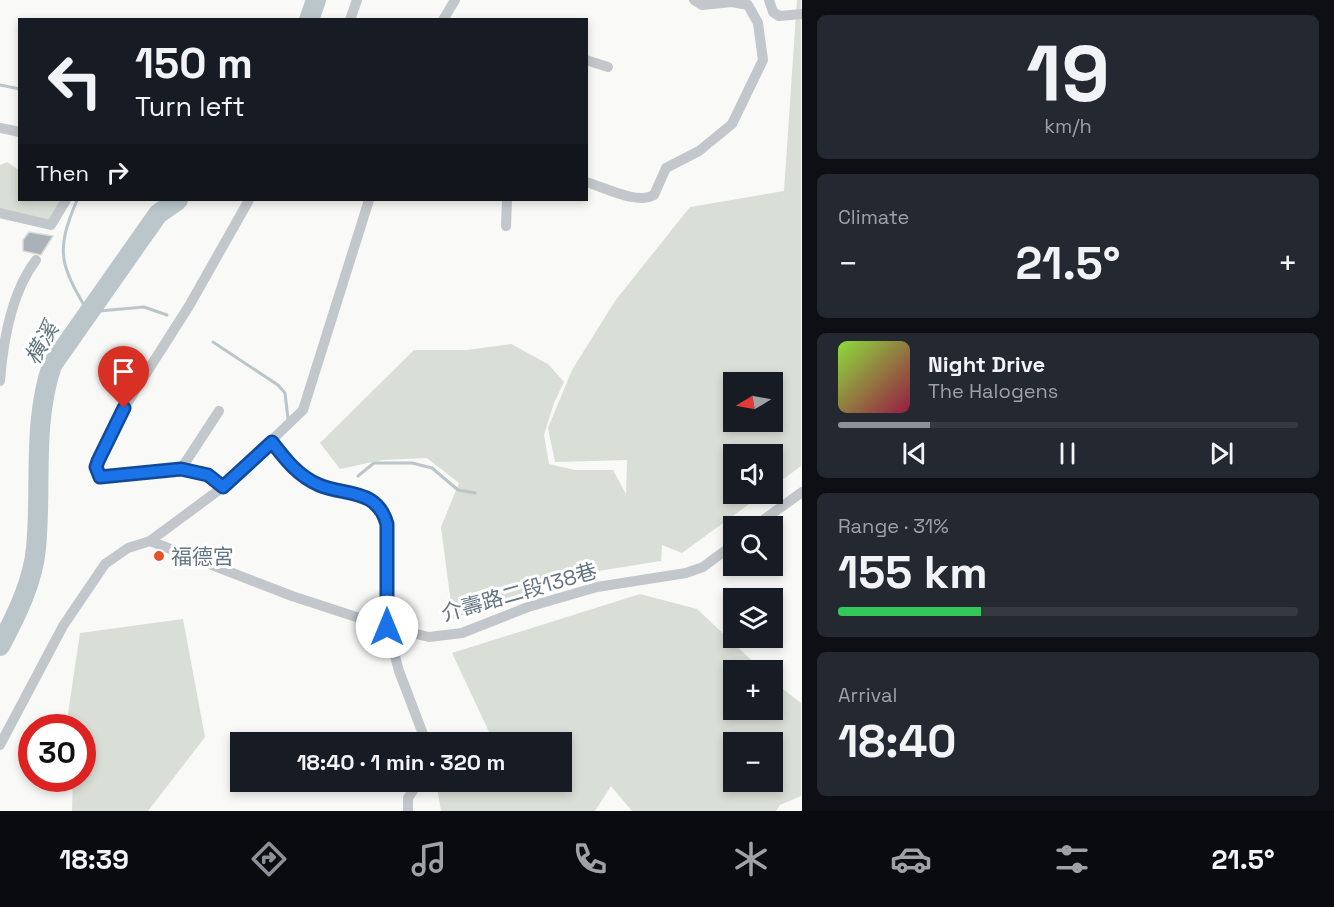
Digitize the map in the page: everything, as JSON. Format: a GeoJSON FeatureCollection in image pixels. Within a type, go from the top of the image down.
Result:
{"type":"FeatureCollection","features":[{"type":"Feature","properties":{"kind":"street"},"geometry":{"type":"LineString","coordinates":[[351,18],[357,0]]}},
{"type":"Feature","properties":{"kind":"street"},"geometry":{"type":"LineString","coordinates":[[444,18],[455,0]]}},
{"type":"Feature","properties":{"kind":"street"},"geometry":{"type":"LineString","coordinates":[[588,183],[635,197],[650,197],[654,195],[666,168],[699,151],[732,124],[763,60],[758,22],[748,5],[741,2],[702,4],[694,0]]}},
{"type":"Feature","properties":{"kind":"street"},"geometry":{"type":"LineString","coordinates":[[769,0],[773,12],[778,16],[801,14]]}},
{"type":"Feature","properties":{"kind":"street"},"geometry":{"type":"LineString","coordinates":[[588,61],[608,66]]}},
{"type":"Feature","properties":{"kind":"street"},"geometry":{"type":"LineString","coordinates":[[0,128],[18,132]]}},
{"type":"Feature","properties":{"kind":"street"},"geometry":{"type":"LineString","coordinates":[[0,213],[51,225],[65,201]]}},
{"type":"Feature","properties":{"kind":"street"},"geometry":{"type":"LineString","coordinates":[[223,487],[208,475],[181,469],[104,478],[100,477],[96,467],[124,408],[189,306],[248,201]]}},
{"type":"Feature","properties":{"kind":"street"},"geometry":{"type":"LineString","coordinates":[[0,745],[38,668],[105,564],[128,548],[150,541],[223,487],[297,417],[307,402],[369,201]]}},
{"type":"Feature","properties":{"kind":"street"},"geometry":{"type":"LineString","coordinates":[[506,226],[507,201]]}},
{"type":"Feature","properties":{"kind":"street"},"geometry":{"type":"LineString","coordinates":[[0,381],[3,346],[27,271],[36,260]]}},
{"type":"Feature","properties":{"kind":"street"},"geometry":{"type":"LineString","coordinates":[[181,469],[219,411]]}},
{"type":"Feature","properties":{"kind":"street"},"geometry":{"type":"LineString","coordinates":[[272,442],[289,465],[311,480],[327,487],[360,494],[385,517],[387,627],[399,671],[422,732]]}},
{"type":"Feature","properties":{"kind":"street"},"geometry":{"type":"LineString","coordinates":[[769,516],[801,492]]}},
{"type":"Feature","properties":{"kind":"street","name":"介壽路二段138巷"},"geometry":{"type":"LineString","coordinates":[[150,541],[292,596],[387,627],[429,637],[462,633],[528,607],[597,587],[687,573],[703,567],[723,552]]}},
{"type":"Feature","properties":{"kind":"street"},"geometry":{"type":"LineString","coordinates":[[408,811],[408,798],[412,792]]}},
{"type":"Feature","properties":{"kind":"shaded area"},"geometry":{"type":"Polygon","coordinates":[[[797,0],[801,0],[801,466],[783,480],[783,444],[723,444],[723,504],[749,504],[733,516],[723,516],[723,523],[682,553],[662,545],[661,561],[573,575],[453,619],[441,527],[459,483],[427,458],[382,460],[340,469],[320,443],[414,350],[467,350],[511,344],[548,364],[564,382],[554,403],[544,435],[549,464],[575,470],[613,470],[626,494],[627,460],[555,462],[548,428],[572,370],[615,301],[690,207],[784,191],[797,0]]]}},
{"type":"Feature","properties":{"kind":"shaded area"},"geometry":{"type":"Polygon","coordinates":[[[7,162],[18,169],[18,201],[62,201],[48,221],[0,209],[0,165],[7,162]]]}},
{"type":"Feature","properties":{"kind":"shaded area"},"geometry":{"type":"Polygon","coordinates":[[[640,594],[697,609],[723,633],[723,648],[739,648],[751,660],[723,660],[723,720],[783,720],[783,689],[801,703],[801,796],[780,805],[776,811],[632,811],[611,786],[595,811],[441,811],[438,792],[572,792],[572,732],[489,732],[452,653],[640,594]]]}},
{"type":"Feature","properties":{"kind":"shaded area"},"geometry":{"type":"Polygon","coordinates":[[[183,619],[205,737],[148,811],[72,811],[73,792],[96,792],[96,714],[68,714],[80,633],[183,619]]]}},
{"type":"Feature","properties":{"kind":"building"},"geometry":{"type":"Polygon","coordinates":[[[29,232],[53,236],[41,255],[23,251],[23,240],[29,232]]]}},
{"type":"Feature","properties":{"kind":"waterway","name":"橫溪"},"geometry":{"type":"LineString","coordinates":[[310,18],[316,0]]}},
{"type":"Feature","properties":{"kind":"waterway"},"geometry":{"type":"LineString","coordinates":[[0,85],[18,89]]}},
{"type":"Feature","properties":{"kind":"waterway"},"geometry":{"type":"LineString","coordinates":[[77,201],[63,246],[64,258],[71,282],[88,312],[144,307],[167,315]]}},
{"type":"Feature","properties":{"kind":"waterway","name":"橫溪"},"geometry":{"type":"LineString","coordinates":[[0,646],[23,599],[34,561],[38,525],[42,410],[52,365],[158,214],[177,201]]}},
{"type":"Feature","properties":{"kind":"waterway"},"geometry":{"type":"LineString","coordinates":[[213,342],[278,385],[285,393],[288,419]]}},
{"type":"Feature","properties":{"kind":"waterway"},"geometry":{"type":"LineString","coordinates":[[358,476],[374,463],[412,463],[432,468],[458,490],[475,493]]}},
{"type":"Feature","properties":{"kind":"place","name":"福德宮"},"geometry":{"type":"Point","coordinates":[159,556]}},
{"type":"Feature","properties":{"kind":"route"},"geometry":{"type":"LineString","coordinates":[[124,408],[98,461],[96,467],[100,477],[181,469],[208,475],[223,487],[272,442],[289,465],[319,485],[354,492],[368,499],[385,517],[387,524],[387,627]]}}]}
